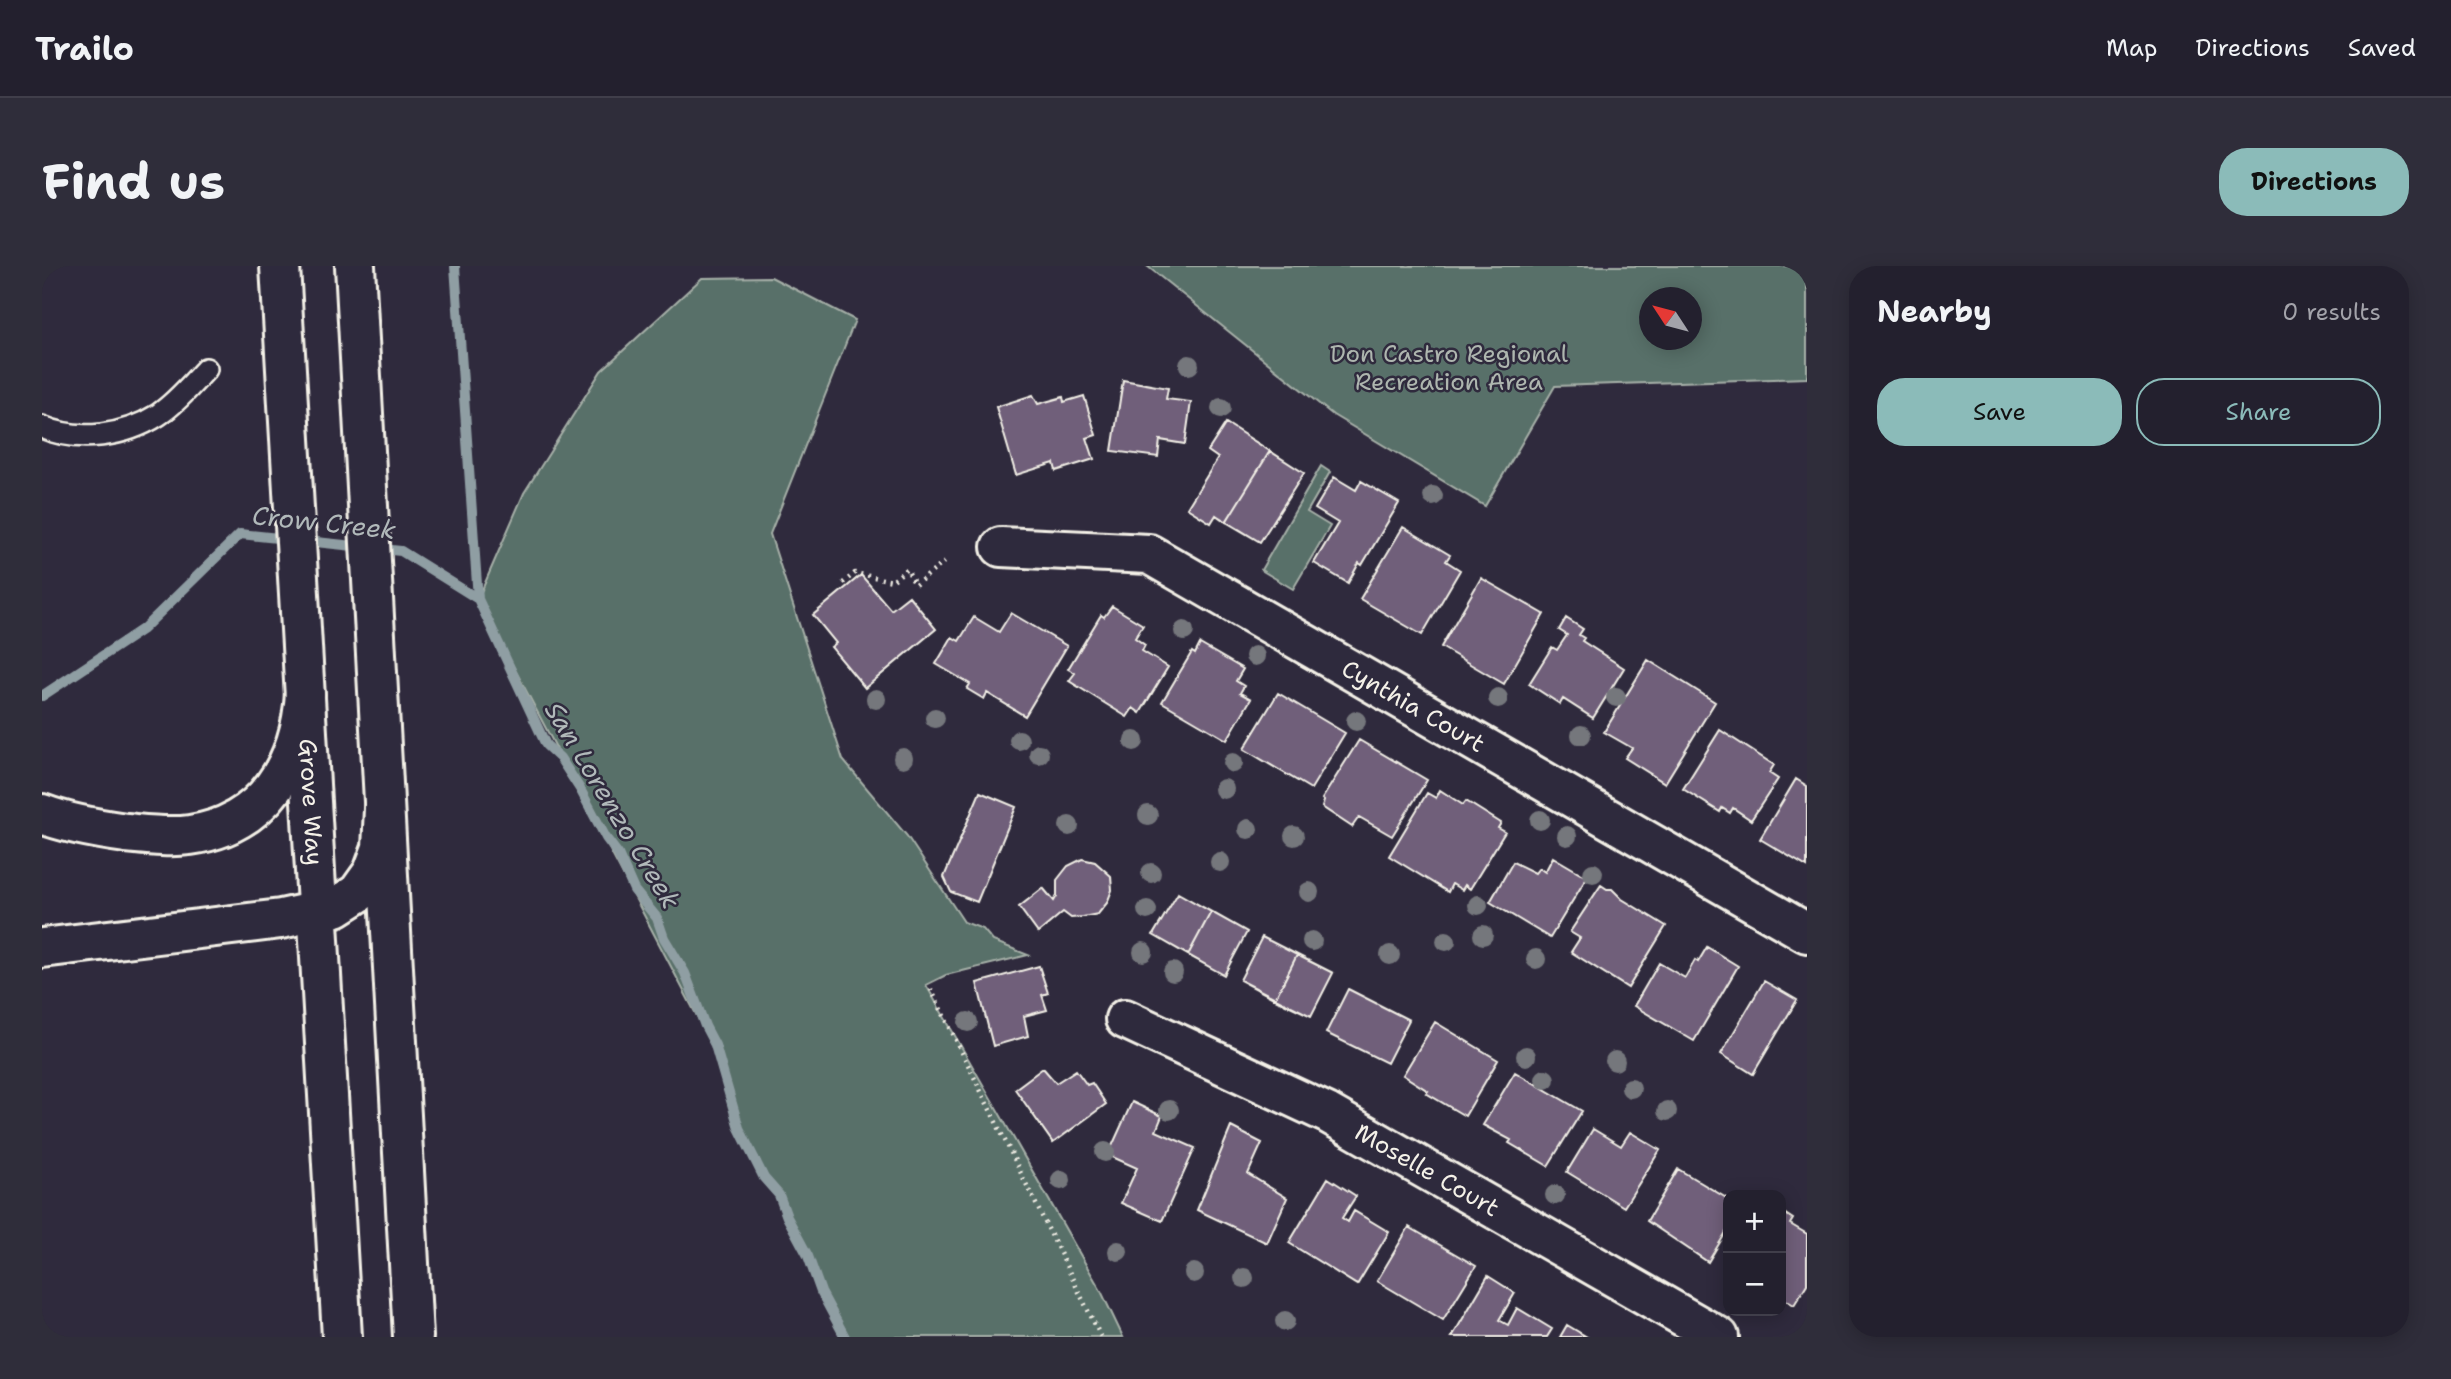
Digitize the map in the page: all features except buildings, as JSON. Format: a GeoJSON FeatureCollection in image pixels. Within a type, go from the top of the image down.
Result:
{"type":"FeatureCollection","features":[{"type":"Feature","properties":{"kind":"main road","name":"Grove Way"},"geometry":{"type":"LineString","coordinates":[[280,266],[342,1337]]}},
{"type":"Feature","properties":{"kind":"main road"},"geometry":{"type":"LineString","coordinates":[[355,266],[413,1337]]}},
{"type":"Feature","properties":{"kind":"main road","name":"Cynthia Court"},"geometry":{"type":"LineString","coordinates":[[1001,547],[1149,554],[1807,933]]}},
{"type":"Feature","properties":{"kind":"main road"},"geometry":{"type":"LineString","coordinates":[[42,814],[95,828],[187,836],[217,828],[245,815],[270,792],[289,762],[301,726],[304,679]]}},
{"type":"Feature","properties":{"kind":"main road"},"geometry":{"type":"LineString","coordinates":[[42,948],[317,912],[344,903],[358,893],[368,880],[382,848],[384,809]]}},
{"type":"Feature","properties":{"kind":"main road","name":"Moselle Court"},"geometry":{"type":"LineString","coordinates":[[1125,1019],[1327,1113],[1719,1337]]}},
{"type":"Feature","properties":{"kind":"lane"},"geometry":{"type":"LineString","coordinates":[[42,427],[63,433],[87,435],[126,430],[159,414],[206,369]]}},
{"type":"Feature","properties":{"kind":"path"},"geometry":{"type":"LineString","coordinates":[[844,583],[855,573],[892,581],[907,569],[915,585],[945,562]]}},
{"type":"Feature","properties":{"kind":"path"},"geometry":{"type":"LineString","coordinates":[[931,989],[1101,1337]]}},
{"type":"Feature","properties":{"kind":"green space","name":"Don Castro Regional Recreation Area"},"geometry":{"type":"Polygon","coordinates":[[[1147,266],[1807,266],[1807,378],[1555,386],[1485,506],[1333,415],[1147,266]]]}},
{"type":"Feature","properties":{"kind":"green space"},"geometry":{"type":"Polygon","coordinates":[[[771,277],[855,320],[770,534],[843,760],[907,836],[964,922],[983,929],[993,941],[1028,955],[946,975],[926,985],[1101,1291],[1123,1337],[845,1337],[822,1295],[806,1252],[779,1196],[763,1174],[739,1128],[719,1058],[478,599],[524,493],[601,371],[702,278],[771,277]]]}},
{"type":"Feature","properties":{"kind":"green space"},"geometry":{"type":"Polygon","coordinates":[[[1321,466],[1330,472],[1307,512],[1330,526],[1293,589],[1261,570],[1321,466]]]}},
{"type":"Feature","properties":{"kind":"waterway","name":"San Lorenzo Creek"},"geometry":{"type":"LineString","coordinates":[[455,266],[478,599],[546,745],[560,758],[580,789],[606,838],[618,854],[634,890],[657,918],[664,938],[685,973],[715,1045],[739,1128],[764,1178],[779,1195],[787,1217],[808,1256],[821,1292],[845,1337]]}},
{"type":"Feature","properties":{"kind":"waterway","name":"Crow Creek"},"geometry":{"type":"LineString","coordinates":[[42,696],[143,629],[240,534],[401,551],[478,599]]}}]}
